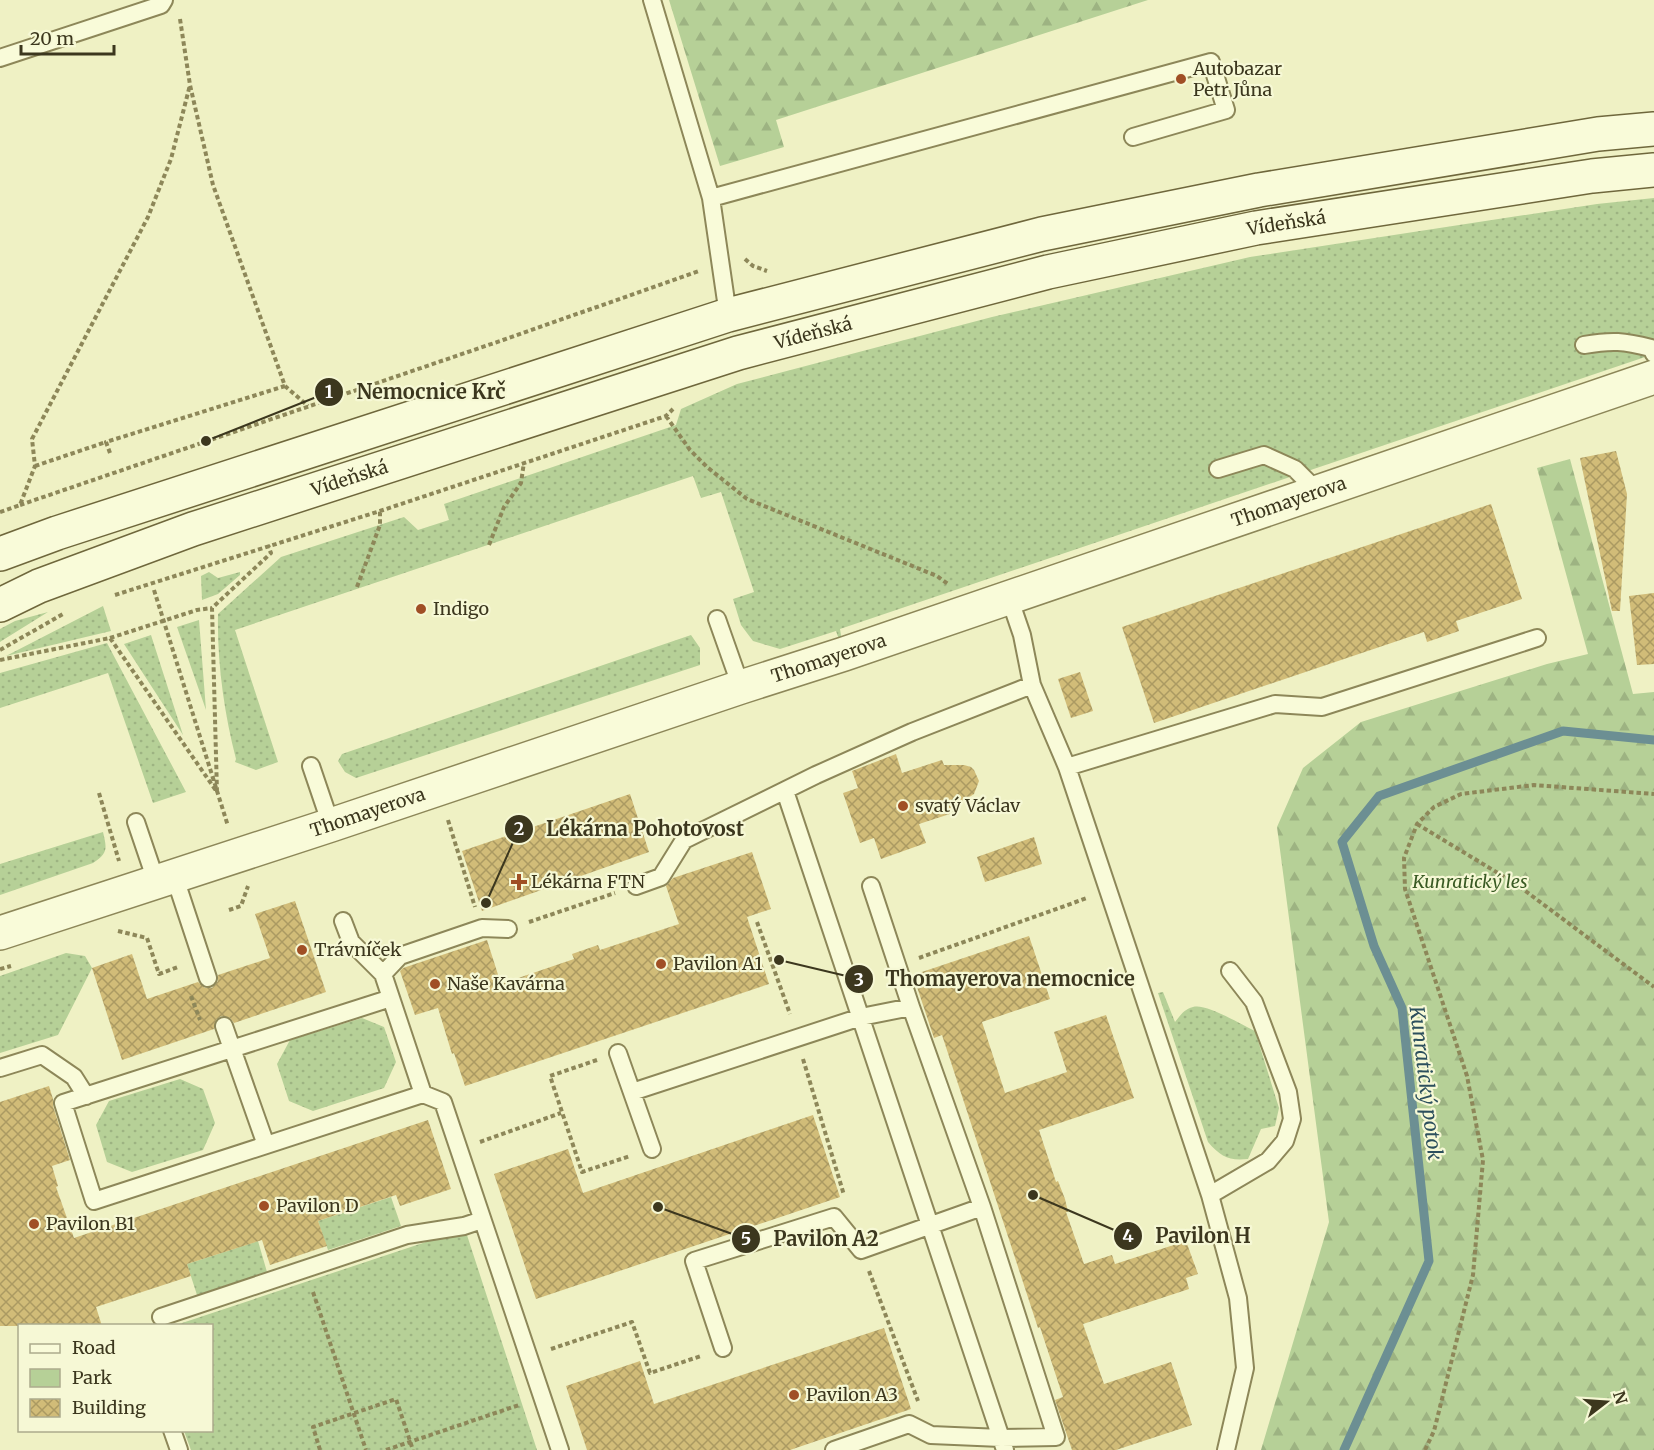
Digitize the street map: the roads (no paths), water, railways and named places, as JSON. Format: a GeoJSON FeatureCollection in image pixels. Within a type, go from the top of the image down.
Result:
{"type":"FeatureCollection","features":[{"type":"Feature","properties":{"kind":"main road","name":"Vídeňská"},"geometry":{"type":"LineString","coordinates":[[0,554],[57,533],[728,315],[1042,234],[1225,197],[1598,134],[1654,129]]}},
{"type":"Feature","properties":{"kind":"main road","name":"Vídeňská"},"geometry":{"type":"LineString","coordinates":[[0,605],[39,586],[193,529],[738,353],[1048,272],[1256,228],[1592,176],[1654,170]]}},
{"type":"Feature","properties":{"kind":"main road","name":"Thomayerova"},"geometry":{"type":"LineString","coordinates":[[0,933],[844,654],[1654,377]]}},
{"type":"Feature","properties":{"kind":"lane"},"geometry":{"type":"LineString","coordinates":[[0,58],[161,5],[164,0]]}},
{"type":"Feature","properties":{"kind":"lane"},"geometry":{"type":"LineString","coordinates":[[652,0],[711,198],[728,315]]}},
{"type":"Feature","properties":{"kind":"lane"},"geometry":{"type":"LineString","coordinates":[[711,198],[1211,62],[1226,110],[1133,136]]}},
{"type":"Feature","properties":{"kind":"lane"},"geometry":{"type":"LineString","coordinates":[[1584,345],[1608,340],[1651,348],[1654,354]]}},
{"type":"Feature","properties":{"kind":"lane"},"geometry":{"type":"LineString","coordinates":[[1218,469],[1264,455],[1295,469],[1318,492]]}},
{"type":"Feature","properties":{"kind":"lane"},"geometry":{"type":"LineString","coordinates":[[995,602],[1022,635],[1032,685],[1066,767],[1210,1195],[1238,1299],[1245,1368],[1226,1450]]}},
{"type":"Feature","properties":{"kind":"lane"},"geometry":{"type":"LineString","coordinates":[[717,619],[741,687]]}},
{"type":"Feature","properties":{"kind":"lane"},"geometry":{"type":"LineString","coordinates":[[1066,767],[1275,704],[1322,706],[1537,638]]}},
{"type":"Feature","properties":{"kind":"lane"},"geometry":{"type":"LineString","coordinates":[[636,886],[661,877],[684,840],[912,732],[1032,685]]}},
{"type":"Feature","properties":{"kind":"lane"},"geometry":{"type":"LineString","coordinates":[[311,766],[331,825]]}},
{"type":"Feature","properties":{"kind":"lane"},"geometry":{"type":"LineString","coordinates":[[785,791],[1003,1444]]}},
{"type":"Feature","properties":{"kind":"lane"},"geometry":{"type":"LineString","coordinates":[[136,822],[165,878],[208,978]]}},
{"type":"Feature","properties":{"kind":"lane"},"geometry":{"type":"LineString","coordinates":[[834,1450],[909,1424],[931,1435],[1003,1444],[1056,1437],[982,1207],[871,886]]}},
{"type":"Feature","properties":{"kind":"lane"},"geometry":{"type":"LineString","coordinates":[[343,921],[351,942],[383,974],[423,1094]]}},
{"type":"Feature","properties":{"kind":"lane"},"geometry":{"type":"LineString","coordinates":[[383,974],[400,956],[482,928],[508,929]]}},
{"type":"Feature","properties":{"kind":"lane"},"geometry":{"type":"LineString","coordinates":[[1210,1195],[1268,1161],[1285,1141],[1292,1119],[1288,1092],[1254,1002],[1230,971]]}},
{"type":"Feature","properties":{"kind":"lane"},"geometry":{"type":"LineString","coordinates":[[391,998],[63,1104],[94,1201],[423,1094],[443,1102],[560,1450]]}},
{"type":"Feature","properties":{"kind":"lane"},"geometry":{"type":"LineString","coordinates":[[632,1092],[798,1036],[861,1017],[911,1007]]}},
{"type":"Feature","properties":{"kind":"lane"},"geometry":{"type":"LineString","coordinates":[[224,1026],[266,1145]]}},
{"type":"Feature","properties":{"kind":"lane"},"geometry":{"type":"LineString","coordinates":[[618,1053],[652,1149]]}},
{"type":"Feature","properties":{"kind":"lane"},"geometry":{"type":"LineString","coordinates":[[0,1068],[42,1055],[74,1077],[86,1096]]}},
{"type":"Feature","properties":{"kind":"lane"},"geometry":{"type":"LineString","coordinates":[[723,1348],[694,1261],[834,1217],[861,1250],[982,1207]]}},
{"type":"Feature","properties":{"kind":"lane"},"geometry":{"type":"LineString","coordinates":[[161,1317],[407,1235],[464,1226],[482,1220]]}},
{"type":"Feature","properties":{"kind":"lane"},"geometry":{"type":"LineString","coordinates":[[172,1432],[179,1450]]}},
{"type":"Feature","properties":{"kind":"waterway","name":"Kunratický potok"},"geometry":{"type":"LineString","coordinates":[[1344,1450],[1429,1261],[1402,1008],[1374,946],[1342,842],[1379,796],[1563,731],[1654,740]]}},
{"type":"Feature","properties":{"kind":"place","name":"Autobazar Petr Jůna"},"geometry":{"type":"Point","coordinates":[1181,79]}},
{"type":"Feature","properties":{"kind":"place","name":"Nemocnice Krč"},"geometry":{"type":"Point","coordinates":[206,441]}},
{"type":"Feature","properties":{"kind":"place","name":"Indigo"},"geometry":{"type":"Point","coordinates":[421,609]}},
{"type":"Feature","properties":{"kind":"place","name":"svatý Václav"},"geometry":{"type":"Point","coordinates":[903,806]}},
{"type":"Feature","properties":{"kind":"place","name":"Lékárna FTN"},"geometry":{"type":"Point","coordinates":[519,882]}},
{"type":"Feature","properties":{"kind":"place","name":"Lékárna Pohotovost"},"geometry":{"type":"Point","coordinates":[486,903]}},
{"type":"Feature","properties":{"kind":"place","name":"Trávníček"},"geometry":{"type":"Point","coordinates":[302,950]}},
{"type":"Feature","properties":{"kind":"place","name":"Thomayerova nemocnice"},"geometry":{"type":"Point","coordinates":[779,960]}},
{"type":"Feature","properties":{"kind":"place","name":"Pavilon A1"},"geometry":{"type":"Point","coordinates":[661,964]}},
{"type":"Feature","properties":{"kind":"place","name":"Naše Kavárna"},"geometry":{"type":"Point","coordinates":[435,984]}},
{"type":"Feature","properties":{"kind":"place","name":"Pavilon H"},"geometry":{"type":"Point","coordinates":[1033,1195]}},
{"type":"Feature","properties":{"kind":"place","name":"Pavilon D"},"geometry":{"type":"Point","coordinates":[264,1206]}},
{"type":"Feature","properties":{"kind":"place","name":"Pavilon A2"},"geometry":{"type":"Point","coordinates":[658,1207]}},
{"type":"Feature","properties":{"kind":"place","name":"Pavilon B1"},"geometry":{"type":"Point","coordinates":[34,1224]}},
{"type":"Feature","properties":{"kind":"place","name":"Pavilon A3"},"geometry":{"type":"Point","coordinates":[794,1395]}},
{"type":"Feature","properties":{"kind":"park label","name":"Kunratický les"},"geometry":{"type":"Point","coordinates":[1470,882]}}]}
